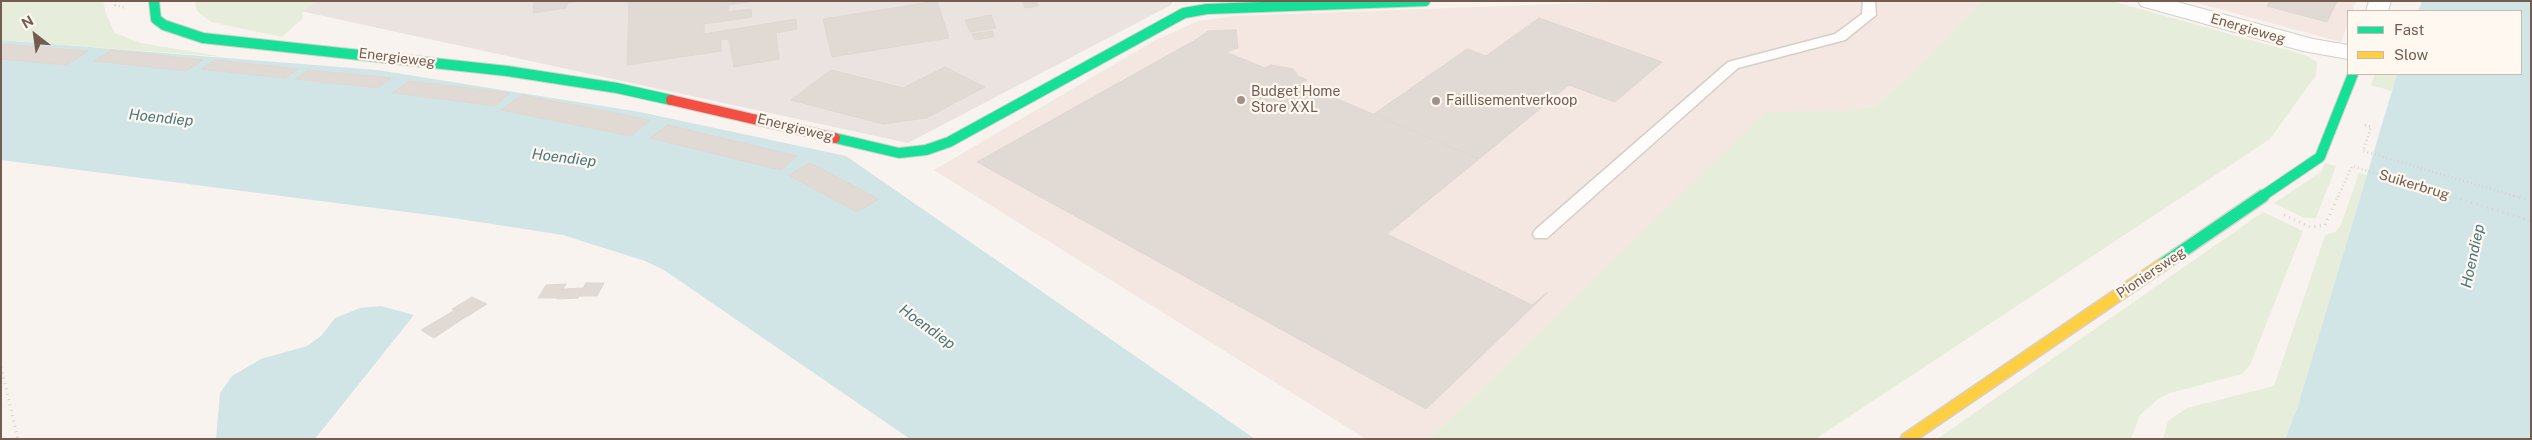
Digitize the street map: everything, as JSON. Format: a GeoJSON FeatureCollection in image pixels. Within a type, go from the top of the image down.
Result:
{"type":"FeatureCollection","features":[{"type":"Feature","properties":{"kind":"street","name":"Energieweg"},"geometry":{"type":"LineString","coordinates":[[154,1],[156,19],[164,26],[203,38],[507,71],[617,88],[900,153],[926,150],[949,142],[1176,17],[1205,5],[1425,1]]}},
{"type":"Feature","properties":{"kind":"street","name":"Energieweg"},"geometry":{"type":"LineString","coordinates":[[2149,1],[2311,46],[2347,53]]}},
{"type":"Feature","properties":{"kind":"street","name":"Pioniersweg"},"geometry":{"type":"LineString","coordinates":[[1907,439],[2320,157],[2353,75]]}},
{"type":"Feature","properties":{"kind":"lane"},"geometry":{"type":"LineString","coordinates":[[1541,234],[1733,65],[1840,37],[1869,15],[1869,1]]}},
{"type":"Feature","properties":{"kind":"path","name":"Suikerbrug"},"geometry":{"type":"LineString","coordinates":[[2371,127],[2363,151],[2531,201]]}},
{"type":"Feature","properties":{"kind":"path","name":"Suikerbrug"},"geometry":{"type":"LineString","coordinates":[[2256,201],[2310,227],[2323,227],[2329,218],[2352,166],[2531,221]]}},
{"type":"Feature","properties":{"kind":"path"},"geometry":{"type":"LineString","coordinates":[[1,366],[18,439]]}},
{"type":"Feature","properties":{"kind":"shaded area"},"geometry":{"type":"Polygon","coordinates":[[[287,1],[1172,1],[1171,5],[908,143],[277,6],[287,1]]]}},
{"type":"Feature","properties":{"kind":"shaded area"},"geometry":{"type":"Polygon","coordinates":[[[1641,1],[1981,1],[1913,73],[1874,106],[1845,111],[1766,113],[1429,439],[1366,439],[934,170],[1154,41],[1198,21],[1235,16],[1641,1]]]}},
{"type":"Feature","properties":{"kind":"shaded area"},"geometry":{"type":"Polygon","coordinates":[[[2190,1],[2356,1],[2352,10],[2347,10],[2347,26],[2341,42],[2190,1]]]}},
{"type":"Feature","properties":{"kind":"green space"},"geometry":{"type":"Polygon","coordinates":[[[1,1],[103,1],[106,14],[115,33],[141,43],[225,57],[1,40],[1,1]]]}},
{"type":"Feature","properties":{"kind":"green space"},"geometry":{"type":"Polygon","coordinates":[[[195,1],[319,1],[302,11],[303,18],[282,37],[211,22],[197,11],[195,1]]]}},
{"type":"Feature","properties":{"kind":"green space"},"geometry":{"type":"Polygon","coordinates":[[[1981,1],[2111,1],[2305,55],[2317,62],[2316,75],[2270,139],[1815,439],[1429,439],[1766,112],[1845,111],[1874,106],[1913,73],[1981,1]]]}},
{"type":"Feature","properties":{"kind":"green space"},"geometry":{"type":"Polygon","coordinates":[[[2375,75],[2397,75],[2392,91],[2371,85],[2375,75]]]}},
{"type":"Feature","properties":{"kind":"green space"},"geometry":{"type":"Polygon","coordinates":[[[2325,163],[2336,166],[2316,218],[2304,218],[2274,203],[2321,172],[2325,163]]]}},
{"type":"Feature","properties":{"kind":"green space"},"geometry":{"type":"Polygon","coordinates":[[[2359,173],[2367,175],[2297,410],[2285,439],[2163,439],[2168,421],[2187,408],[2274,386],[2325,235],[2335,232],[2341,225],[2359,173]]]}},
{"type":"Feature","properties":{"kind":"green space"},"geometry":{"type":"Polygon","coordinates":[[[2263,212],[2303,231],[2250,365],[2242,374],[2170,393],[2158,399],[2140,415],[2131,439],[1937,439],[2263,212]]]}},
{"type":"Feature","properties":{"kind":"water","name":"Hoendiep"},"geometry":{"type":"Polygon","coordinates":[[[2422,1],[2531,1],[2531,439],[2285,439],[2297,409],[2397,75],[2522,75],[2522,10],[2418,10],[2422,1]]]}},
{"type":"Feature","properties":{"kind":"water","name":"Hoendiep"},"geometry":{"type":"Polygon","coordinates":[[[1,40],[377,70],[640,112],[846,156],[1255,439],[910,439],[664,270],[645,261],[563,235],[453,218],[1,160],[1,40]]]}},
{"type":"Feature","properties":{"kind":"water"},"geometry":{"type":"Polygon","coordinates":[[[381,306],[414,315],[315,439],[216,439],[220,393],[232,376],[261,359],[307,346],[321,336],[335,318],[360,308],[381,306]]]}},
{"type":"Feature","properties":{"kind":"building"},"geometry":{"type":"Polygon","coordinates":[[[534,1],[582,1],[568,3],[566,8],[533,13],[534,1]]]}},
{"type":"Feature","properties":{"kind":"building"},"geometry":{"type":"Polygon","coordinates":[[[629,1],[753,1],[728,5],[728,12],[751,9],[752,17],[704,24],[704,34],[796,19],[797,29],[776,33],[779,59],[734,67],[729,39],[721,40],[721,51],[627,65],[629,1]]]}},
{"type":"Feature","properties":{"kind":"building"},"geometry":{"type":"Polygon","coordinates":[[[937,1],[949,38],[832,57],[823,19],[937,1]]]}},
{"type":"Feature","properties":{"kind":"building"},"geometry":{"type":"Polygon","coordinates":[[[1022,1],[1036,1],[1038,6],[1025,8],[1022,1]]]}},
{"type":"Feature","properties":{"kind":"building"},"geometry":{"type":"Polygon","coordinates":[[[2270,1],[2337,1],[2327,22],[2267,6],[2270,1]]]}},
{"type":"Feature","properties":{"kind":"building"},"geometry":{"type":"Polygon","coordinates":[[[991,15],[996,28],[970,32],[965,20],[991,15]]]}},
{"type":"Feature","properties":{"kind":"building"},"geometry":{"type":"Polygon","coordinates":[[[1539,18],[1662,62],[1615,102],[1569,85],[1479,159],[1374,114],[1467,49],[1486,56],[1539,18]]]}},
{"type":"Feature","properties":{"kind":"building"},"geometry":{"type":"Polygon","coordinates":[[[1236,30],[1238,48],[1226,52],[1265,68],[1271,65],[1293,69],[1298,76],[1307,80],[1302,84],[1479,159],[1387,234],[1532,305],[1548,292],[1426,409],[977,162],[1197,39],[1208,31],[1236,30]]]}},
{"type":"Feature","properties":{"kind":"building"},"geometry":{"type":"Polygon","coordinates":[[[992,31],[994,37],[975,40],[972,34],[992,31]]]}},
{"type":"Feature","properties":{"kind":"building"},"geometry":{"type":"Polygon","coordinates":[[[1,44],[88,51],[66,65],[1,59],[1,44]]]}},
{"type":"Feature","properties":{"kind":"building"},"geometry":{"type":"Polygon","coordinates":[[[112,50],[203,60],[186,71],[94,61],[112,50]]]}},
{"type":"Feature","properties":{"kind":"building"},"geometry":{"type":"Polygon","coordinates":[[[215,60],[298,69],[285,78],[201,69],[215,60]]]}},
{"type":"Feature","properties":{"kind":"building"},"geometry":{"type":"Polygon","coordinates":[[[945,67],[985,87],[926,118],[883,124],[791,100],[831,70],[903,88],[945,67]]]}},
{"type":"Feature","properties":{"kind":"building"},"geometry":{"type":"Polygon","coordinates":[[[309,70],[391,78],[378,88],[295,79],[309,70]]]}},
{"type":"Feature","properties":{"kind":"building"},"geometry":{"type":"Polygon","coordinates":[[[409,81],[510,93],[495,106],[392,93],[409,81]]]}},
{"type":"Feature","properties":{"kind":"building"},"geometry":{"type":"Polygon","coordinates":[[[522,95],[650,120],[631,136],[501,110],[522,95]]]}},
{"type":"Feature","properties":{"kind":"building"},"geometry":{"type":"Polygon","coordinates":[[[668,125],[797,156],[781,170],[650,138],[668,125]]]}},
{"type":"Feature","properties":{"kind":"building"},"geometry":{"type":"Polygon","coordinates":[[[810,163],[879,199],[857,212],[788,175],[810,163]]]}},
{"type":"Feature","properties":{"kind":"building"},"geometry":{"type":"Polygon","coordinates":[[[586,283],[604,283],[597,296],[579,296],[586,283]]]}},
{"type":"Feature","properties":{"kind":"building"},"geometry":{"type":"Polygon","coordinates":[[[566,284],[558,298],[538,298],[546,285],[566,284]]]}},
{"type":"Feature","properties":{"kind":"building"},"geometry":{"type":"Polygon","coordinates":[[[583,288],[578,298],[557,299],[563,289],[583,288]]]}},
{"type":"Feature","properties":{"kind":"building"},"geometry":{"type":"Polygon","coordinates":[[[472,297],[487,304],[468,316],[452,309],[472,297]]]}},
{"type":"Feature","properties":{"kind":"building"},"geometry":{"type":"Polygon","coordinates":[[[455,310],[467,316],[434,338],[421,330],[455,310]]]}},
{"type":"Feature","properties":{"kind":"traffic: fast"},"geometry":{"type":"LineString","coordinates":[[154,1],[156,19],[164,25],[203,38],[507,71],[617,88],[671,100]]}},
{"type":"Feature","properties":{"kind":"traffic: fast"},"geometry":{"type":"LineString","coordinates":[[835,138],[899,153],[926,150],[949,142],[1184,13],[1207,9],[1425,1]]}},
{"type":"Feature","properties":{"kind":"traffic: fast"},"geometry":{"type":"LineString","coordinates":[[2162,265],[2320,157],[2353,75]]}},
{"type":"Feature","properties":{"kind":"traffic: slow"},"geometry":{"type":"LineString","coordinates":[[1907,439],[2162,265]]}},
{"type":"Feature","properties":{"kind":"traffic: jam"},"geometry":{"type":"LineString","coordinates":[[671,100],[835,138]]}},
{"type":"Feature","properties":{"kind":"place","name":"Budget Home Store XXL"},"geometry":{"type":"Point","coordinates":[1241,100]}},
{"type":"Feature","properties":{"kind":"place","name":"Faillisementverkoop"},"geometry":{"type":"Point","coordinates":[1436,101]}}]}
